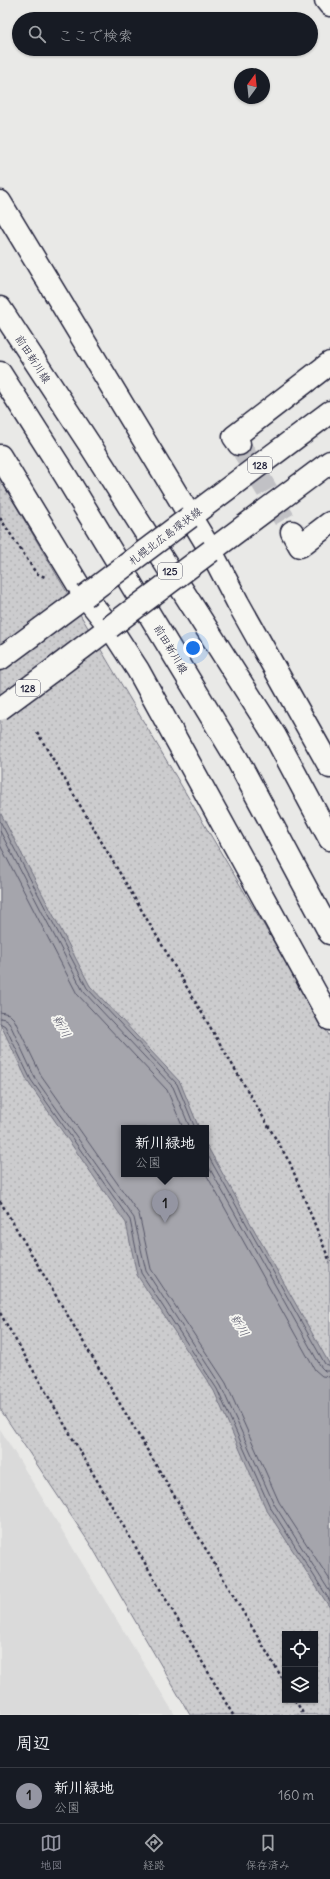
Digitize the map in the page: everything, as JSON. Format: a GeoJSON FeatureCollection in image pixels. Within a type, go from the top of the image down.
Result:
{"type":"FeatureCollection","features":[{"type":"Feature","properties":{"kind":"main road"},"geometry":{"type":"LineString","coordinates":[[326,0],[330,5]]}},
{"type":"Feature","properties":{"kind":"main road"},"geometry":{"type":"LineString","coordinates":[[0,202],[211,551],[238,603],[330,767]]}},
{"type":"Feature","properties":{"kind":"main road","name":"前田新川線"},"geometry":{"type":"LineString","coordinates":[[0,308],[90,444],[275,736],[330,839]]}},
{"type":"Feature","properties":{"kind":"main road"},"geometry":{"type":"LineString","coordinates":[[239,444],[234,437],[330,363]]}},
{"type":"Feature","properties":{"kind":"main road","name":"前田新川線"},"geometry":{"type":"LineString","coordinates":[[0,373],[65,475],[237,759],[330,933]]}},
{"type":"Feature","properties":{"kind":"main road","name":"札幌北広島環状線"},"geometry":{"type":"LineString","coordinates":[[0,659],[330,412]]}},
{"type":"Feature","properties":{"kind":"main road"},"geometry":{"type":"LineString","coordinates":[[0,456],[85,596],[110,627],[138,670],[330,1019]]}},
{"type":"Feature","properties":{"kind":"main road","name":"128"},"geometry":{"type":"LineString","coordinates":[[0,708],[330,462]]}},
{"type":"Feature","properties":{"kind":"main road"},"geometry":{"type":"LineString","coordinates":[[292,532],[300,546],[330,523]]}},
{"type":"Feature","properties":{"kind":"path"},"geometry":{"type":"LineString","coordinates":[[0,518],[36,573],[49,579]]}},
{"type":"Feature","properties":{"kind":"path"},"geometry":{"type":"LineString","coordinates":[[37,732],[290,1163],[330,1262]]}},
{"type":"Feature","properties":{"kind":"path"},"geometry":{"type":"LineString","coordinates":[[0,1201],[282,1678]]}},
{"type":"Feature","properties":{"kind":"path"},"geometry":{"type":"LineString","coordinates":[[0,1314],[233,1715]]}},
{"type":"Feature","properties":{"kind":"path"},"geometry":{"type":"LineString","coordinates":[[297,1703],[304,1715]]}},
{"type":"Feature","properties":{"kind":"shaded area"},"geometry":{"type":"Polygon","coordinates":[[[0,479],[330,1037],[330,1715],[190,1715],[92,1547],[0,1409],[0,479]]]}},
{"type":"Feature","properties":{"kind":"shaded area"},"geometry":{"type":"Polygon","coordinates":[[[0,1429],[175,1715],[0,1715],[0,1429]]]}},
{"type":"Feature","properties":{"kind":"water","name":"新川"},"geometry":{"type":"Polygon","coordinates":[[[0,812],[90,986],[180,1082],[198,1125],[121,1125],[121,1177],[209,1177],[209,1149],[330,1365],[330,1608],[266,1509],[214,1391],[137,1275],[126,1223],[28,1082],[0,1023],[0,812]]]}},
{"type":"Feature","properties":{"kind":"tunnel"},"geometry":{"type":"LineString","coordinates":[[239,444],[292,532]]}},
{"type":"Feature","properties":{"kind":"place","name":"新川緑地"},"geometry":{"type":"Point","coordinates":[165,1223]}}]}
